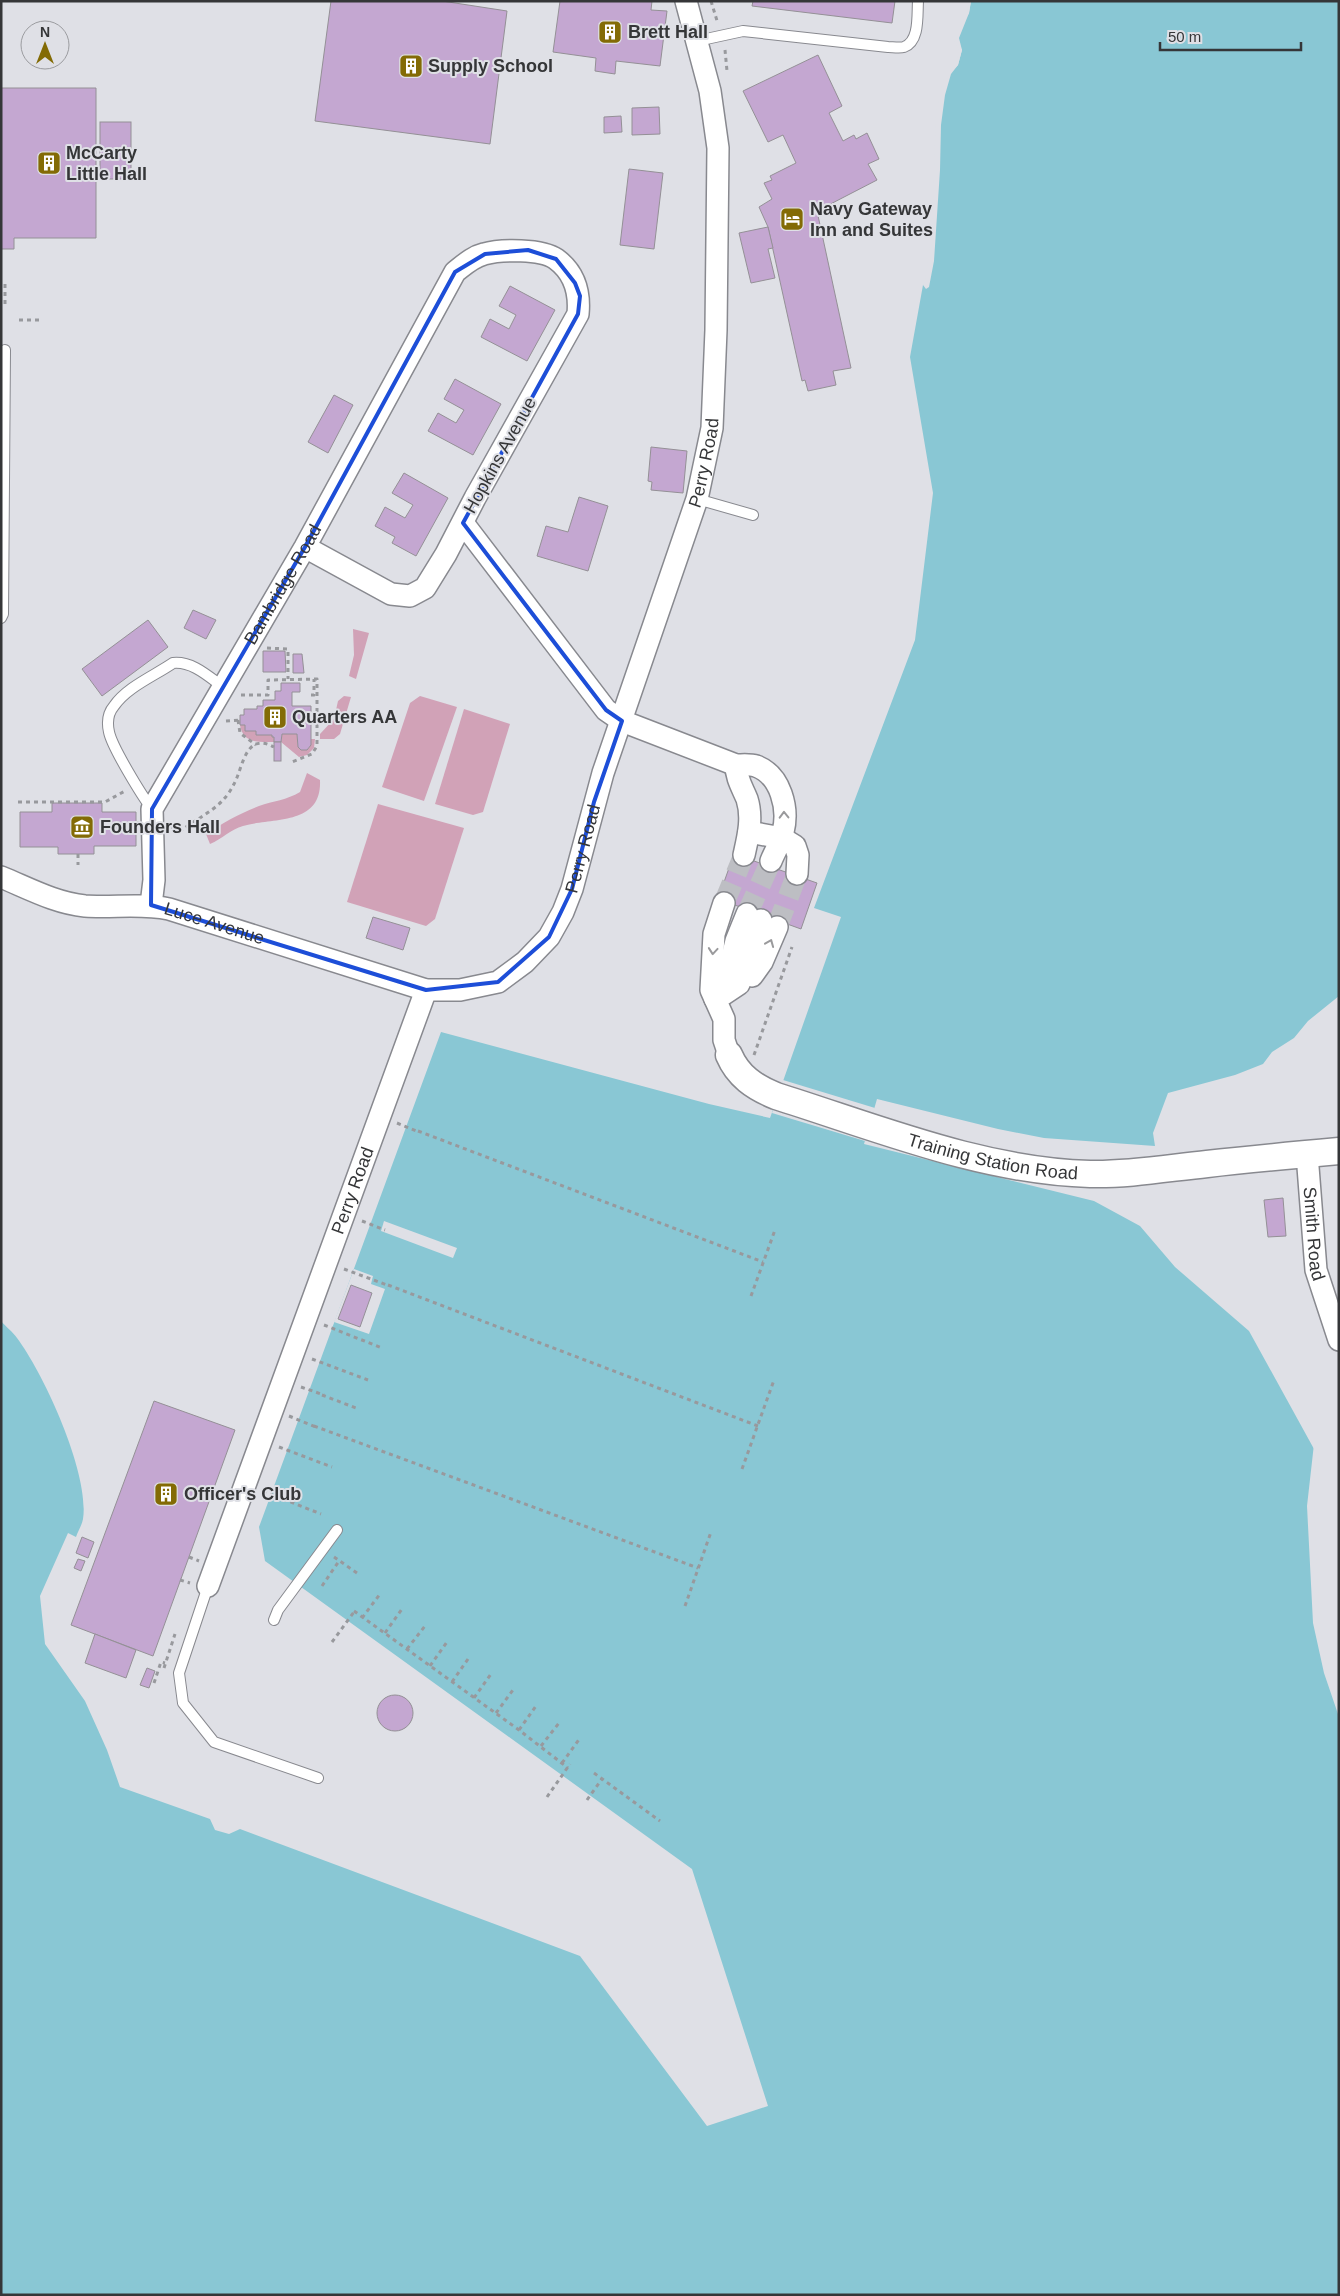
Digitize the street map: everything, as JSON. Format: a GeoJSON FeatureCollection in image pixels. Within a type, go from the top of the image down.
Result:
{"type":"FeatureCollection","features":[{"type":"Feature","properties":{"kind":"street","name":"Perry Road"},"geometry":{"type":"LineString","coordinates":[[208,1586],[426,990],[460,990],[498,982],[525,962],[549,937],[563,912],[572,889],[594,802],[697,499],[712,428],[716,330],[718,148],[710,91],[686,1]]}},
{"type":"Feature","properties":{"kind":"street","name":"Hopkins Avenue"},"geometry":{"type":"LineString","coordinates":[[454,272],[468,260],[485,254],[528,250],[556,259],[575,283],[580,296],[578,314],[462,523],[606,710],[622,722]]}},
{"type":"Feature","properties":{"kind":"street","name":"Bambridge Road"},"geometry":{"type":"LineString","coordinates":[[160,815],[231,691],[305,547],[454,272]]}},
{"type":"Feature","properties":{"kind":"street"},"geometry":{"type":"LineString","coordinates":[[305,547],[391,594],[410,596],[425,588],[462,523]]}},
{"type":"Feature","properties":{"kind":"street"},"geometry":{"type":"LineString","coordinates":[[622,722],[736,765],[755,766],[767,772],[782,796],[786,814],[782,838],[783,867],[798,855],[795,846],[782,838],[749,832]]}},
{"type":"Feature","properties":{"kind":"street"},"geometry":{"type":"LineString","coordinates":[[736,765],[736,775],[747,801],[750,818],[744,855]]}},
{"type":"Feature","properties":{"kind":"street"},"geometry":{"type":"LineString","coordinates":[[151,905],[160,815]]}},
{"type":"Feature","properties":{"kind":"street","name":"Luce Avenue"},"geometry":{"type":"LineString","coordinates":[[1,877],[70,904],[86,906],[151,905],[195,917],[426,990]]}},
{"type":"Feature","properties":{"kind":"street","name":"Training Station Road"},"geometry":{"type":"LineString","coordinates":[[757,922],[722,911],[714,934],[711,990],[726,992],[724,1040],[729,1055],[742,1076],[760,1090],[929,1145],[986,1160],[1057,1171],[1091,1174],[1145,1171],[1339,1151]]}},
{"type":"Feature","properties":{"kind":"street"},"geometry":{"type":"LineString","coordinates":[[726,992],[736,941],[757,922]]}},
{"type":"Feature","properties":{"kind":"street"},"geometry":{"type":"LineString","coordinates":[[726,992],[747,981],[762,962],[757,922]]}},
{"type":"Feature","properties":{"kind":"street","name":"Smith Road"},"geometry":{"type":"LineString","coordinates":[[1307,1154],[1316,1270],[1339,1340]]}},
{"type":"Feature","properties":{"kind":"lane"},"geometry":{"type":"LineString","coordinates":[[697,41],[743,31],[888,47],[904,47],[910,42],[916,32],[918,1]]}},
{"type":"Feature","properties":{"kind":"lane"},"geometry":{"type":"LineString","coordinates":[[1,618],[3,614],[5,350]]}},
{"type":"Feature","properties":{"kind":"lane"},"geometry":{"type":"LineString","coordinates":[[697,499],[753,515]]}},
{"type":"Feature","properties":{"kind":"lane"},"geometry":{"type":"LineString","coordinates":[[160,815],[142,796],[109,733],[108,718],[112,707],[122,697],[173,663],[182,662],[194,667],[231,691]]}},
{"type":"Feature","properties":{"kind":"lane"},"geometry":{"type":"LineString","coordinates":[[274,1620],[278,1610],[337,1530]]}},
{"type":"Feature","properties":{"kind":"lane"},"geometry":{"type":"LineString","coordinates":[[208,1586],[179,1673],[183,1703],[214,1742],[318,1778]]}},
{"type":"Feature","properties":{"kind":"path"},"geometry":{"type":"LineString","coordinates":[[5,284],[5,307]]}},
{"type":"Feature","properties":{"kind":"path"},"geometry":{"type":"LineString","coordinates":[[19,320],[40,320]]}},
{"type":"Feature","properties":{"kind":"path"},"geometry":{"type":"LineString","coordinates":[[264,647],[288,649],[288,679]]}},
{"type":"Feature","properties":{"kind":"path"},"geometry":{"type":"LineString","coordinates":[[311,695],[314,695],[314,679]]}},
{"type":"Feature","properties":{"kind":"path"},"geometry":{"type":"LineString","coordinates":[[231,691],[268,695],[268,680],[317,679],[317,746],[312,754],[292,762]]}},
{"type":"Feature","properties":{"kind":"path"},"geometry":{"type":"LineString","coordinates":[[238,720],[240,733],[256,745]]}},
{"type":"Feature","properties":{"kind":"path"},"geometry":{"type":"LineString","coordinates":[[160,815],[172,828],[182,830],[222,802],[234,784],[245,754],[256,745],[268,744],[274,747]]}},
{"type":"Feature","properties":{"kind":"path"},"geometry":{"type":"LineString","coordinates":[[18,802],[105,802],[131,787]]}},
{"type":"Feature","properties":{"kind":"path"},"geometry":{"type":"LineString","coordinates":[[78,854],[78,865]]}},
{"type":"Feature","properties":{"kind":"path"},"geometry":{"type":"LineString","coordinates":[[757,1048],[792,946]]}},
{"type":"Feature","properties":{"kind":"path"},"geometry":{"type":"LineString","coordinates":[[406,1127],[429,1135]]}},
{"type":"Feature","properties":{"kind":"path"},"geometry":{"type":"LineString","coordinates":[[418,1131],[764,1262]]}},
{"type":"Feature","properties":{"kind":"path"},"geometry":{"type":"LineString","coordinates":[[370,1224],[385,1230]]}},
{"type":"Feature","properties":{"kind":"path"},"geometry":{"type":"LineString","coordinates":[[751,1296],[775,1230]]}},
{"type":"Feature","properties":{"kind":"path"},"geometry":{"type":"LineString","coordinates":[[350,1271],[758,1426]]}},
{"type":"Feature","properties":{"kind":"path"},"geometry":{"type":"LineString","coordinates":[[388,1285],[395,1288]]}},
{"type":"Feature","properties":{"kind":"path"},"geometry":{"type":"LineString","coordinates":[[332,1328],[382,1348]]}},
{"type":"Feature","properties":{"kind":"path"},"geometry":{"type":"LineString","coordinates":[[319,1362],[368,1380]]}},
{"type":"Feature","properties":{"kind":"path"},"geometry":{"type":"LineString","coordinates":[[742,1469],[774,1380]]}},
{"type":"Feature","properties":{"kind":"path"},"geometry":{"type":"LineString","coordinates":[[309,1390],[356,1408]]}},
{"type":"Feature","properties":{"kind":"path"},"geometry":{"type":"LineString","coordinates":[[322,1395],[326,1397]]}},
{"type":"Feature","properties":{"kind":"path"},"geometry":{"type":"LineString","coordinates":[[298,1419],[321,1429]]}},
{"type":"Feature","properties":{"kind":"path"},"geometry":{"type":"LineString","coordinates":[[314,1426],[698,1568]]}},
{"type":"Feature","properties":{"kind":"path"},"geometry":{"type":"LineString","coordinates":[[287,1450],[332,1467]]}},
{"type":"Feature","properties":{"kind":"path"},"geometry":{"type":"LineString","coordinates":[[271,1494],[321,1514]]}},
{"type":"Feature","properties":{"kind":"path"},"geometry":{"type":"LineString","coordinates":[[283,1499],[290,1502]]}},
{"type":"Feature","properties":{"kind":"path"},"geometry":{"type":"LineString","coordinates":[[684,1606],[711,1532]]}},
{"type":"Feature","properties":{"kind":"path"},"geometry":{"type":"LineString","coordinates":[[329,1562],[333,1556],[357,1572]]}},
{"type":"Feature","properties":{"kind":"path"},"geometry":{"type":"LineString","coordinates":[[322,1586],[339,1561]]}},
{"type":"Feature","properties":{"kind":"path"},"geometry":{"type":"LineString","coordinates":[[362,1618],[380,1594]]}},
{"type":"Feature","properties":{"kind":"path"},"geometry":{"type":"LineString","coordinates":[[384,1633],[402,1609]]}},
{"type":"Feature","properties":{"kind":"path"},"geometry":{"type":"LineString","coordinates":[[354,1611],[376,1627]]}},
{"type":"Feature","properties":{"kind":"path"},"geometry":{"type":"LineString","coordinates":[[332,1642],[354,1612],[496,1713],[562,1763],[569,1766],[547,1797]]}},
{"type":"Feature","properties":{"kind":"path"},"geometry":{"type":"LineString","coordinates":[[407,1649],[425,1626]]}},
{"type":"Feature","properties":{"kind":"path"},"geometry":{"type":"LineString","coordinates":[[430,1666],[446,1642]]}},
{"type":"Feature","properties":{"kind":"path"},"geometry":{"type":"LineString","coordinates":[[452,1682],[468,1659]]}},
{"type":"Feature","properties":{"kind":"path"},"geometry":{"type":"LineString","coordinates":[[154,1683],[161,1662],[165,1663]]}},
{"type":"Feature","properties":{"kind":"path"},"geometry":{"type":"LineString","coordinates":[[474,1698],[491,1674]]}},
{"type":"Feature","properties":{"kind":"path"},"geometry":{"type":"LineString","coordinates":[[496,1713],[513,1690]]}},
{"type":"Feature","properties":{"kind":"path"},"geometry":{"type":"LineString","coordinates":[[519,1730],[536,1706]]}},
{"type":"Feature","properties":{"kind":"path"},"geometry":{"type":"LineString","coordinates":[[540,1746],[559,1723]]}},
{"type":"Feature","properties":{"kind":"path"},"geometry":{"type":"LineString","coordinates":[[562,1763],[580,1738]]}},
{"type":"Feature","properties":{"kind":"path"},"geometry":{"type":"LineString","coordinates":[[594,1773],[660,1821]]}},
{"type":"Feature","properties":{"kind":"path"},"geometry":{"type":"LineString","coordinates":[[587,1800],[602,1779]]}},
{"type":"Feature","properties":{"kind":"highlighted area"},"geometry":{"type":"Polygon","coordinates":[[[528,250],[556,259],[575,283],[580,296],[578,314],[463,523],[606,710],[622,721],[594,802],[572,889],[549,937],[498,982],[426,990],[151,905],[152,809],[305,547],[455,272],[485,254],[528,250]]]}},
{"type":"Feature","properties":{"kind":"shaded area"},"geometry":{"type":"Polygon","coordinates":[[[353,629],[369,633],[356,679],[349,676],[354,655],[353,629]]]}},
{"type":"Feature","properties":{"kind":"shaded area"},"geometry":{"type":"Polygon","coordinates":[[[344,696],[351,697],[340,734],[334,739],[320,739],[320,734],[334,719],[338,701],[344,696]]]}},
{"type":"Feature","properties":{"kind":"shaded area"},"geometry":{"type":"Polygon","coordinates":[[[420,696],[457,707],[424,801],[382,787],[410,703],[420,696]]]}},
{"type":"Feature","properties":{"kind":"shaded area"},"geometry":{"type":"Polygon","coordinates":[[[464,709],[510,724],[483,812],[473,815],[435,804],[464,709]]]}},
{"type":"Feature","properties":{"kind":"shaded area"},"geometry":{"type":"Polygon","coordinates":[[[240,725],[245,725],[245,731],[256,731],[256,735],[272,735],[274,742],[257,742],[248,739],[244,736],[240,725]]]}},
{"type":"Feature","properties":{"kind":"shaded area"},"geometry":{"type":"Polygon","coordinates":[[[282,734],[297,734],[298,747],[303,750],[309,748],[311,739],[315,739],[314,748],[307,755],[299,757],[281,742],[282,734]]]}},
{"type":"Feature","properties":{"kind":"shaded area"},"geometry":{"type":"Polygon","coordinates":[[[307,773],[320,780],[318,795],[313,805],[304,812],[281,820],[239,827],[210,844],[206,834],[225,822],[264,804],[290,797],[300,792],[307,773]]]}},
{"type":"Feature","properties":{"kind":"shaded area"},"geometry":{"type":"Polygon","coordinates":[[[378,804],[464,828],[435,919],[426,926],[347,902],[378,804]]]}},
{"type":"Feature","properties":{"kind":"water"},"geometry":{"type":"Polygon","coordinates":[[[971,1],[1339,1],[1339,996],[1308,1021],[1294,1038],[1272,1052],[1263,1064],[1235,1075],[1168,1093],[1153,1133],[1155,1146],[1044,1138],[998,1129],[877,1099],[864,1144],[1094,1201],[1140,1226],[1175,1267],[1249,1331],[1314,1449],[1311,1502],[1317,1631],[1339,1712],[1339,2295],[1,2295],[1,1321],[14,1334],[28,1354],[52,1399],[72,1451],[83,1500],[82,1524],[76,1537],[68,1533],[40,1596],[45,1644],[85,1701],[107,1750],[120,1787],[210,1819],[215,1830],[229,1834],[240,1829],[580,1956],[707,2126],[768,2106],[692,1869],[265,1561],[259,1527],[441,1032],[709,1104],[770,1118],[841,917],[814,908],[915,640],[933,493],[910,357],[923,285],[927,284],[935,233],[938,120],[946,77],[958,65],[962,50],[955,38],[969,13],[971,1]]]}},
{"type":"Feature","properties":{"kind":"pier"},"geometry":{"type":"Polygon","coordinates":[[[969,1],[971,1],[969,13],[959,38],[962,50],[958,65],[951,74],[945,95],[941,125],[934,261],[929,287],[926,289],[923,285],[932,232],[936,113],[944,76],[956,64],[959,50],[952,37],[967,12],[969,1]]]}},
{"type":"Feature","properties":{"kind":"pier"},"geometry":{"type":"Polygon","coordinates":[[[783,1080],[875,1108],[865,1141],[772,1113],[783,1080]]]}},
{"type":"Feature","properties":{"kind":"pier"},"geometry":{"type":"Polygon","coordinates":[[[384,1221],[457,1248],[453,1258],[381,1231],[384,1221]]]}},
{"type":"Feature","properties":{"kind":"pier"},"geometry":{"type":"Polygon","coordinates":[[[354,1269],[373,1276],[371,1284],[385,1289],[369,1334],[334,1322],[354,1269]]]}},
{"type":"Feature","properties":{"kind":"pier"},"geometry":{"type":"Polygon","coordinates":[[[1314,1444],[1316,1449],[1314,1502],[1320,1630],[1339,1705],[1339,1717],[1324,1673],[1313,1623],[1307,1506],[1314,1444]]]}},
{"type":"Feature","properties":{"kind":"building","name":"Supply School"},"geometry":{"type":"Polygon","coordinates":[[[331,1],[442,1],[507,11],[490,144],[315,121],[331,1]]]}},
{"type":"Feature","properties":{"kind":"building","name":"Brett Hall"},"geometry":{"type":"Polygon","coordinates":[[[560,1],[652,1],[651,10],[667,11],[660,66],[616,61],[615,74],[595,71],[596,58],[553,52],[560,1]]]}},
{"type":"Feature","properties":{"kind":"building"},"geometry":{"type":"Polygon","coordinates":[[[753,1],[895,1],[892,23],[752,6],[753,1]]]}},
{"type":"Feature","properties":{"kind":"building","name":"Navy Gateway Inn and Suites"},"geometry":{"type":"Polygon","coordinates":[[[818,55],[842,106],[829,113],[843,141],[854,135],[856,139],[867,133],[879,159],[868,164],[877,180],[817,211],[851,368],[833,371],[836,385],[808,391],[805,380],[802,381],[768,227],[759,207],[772,199],[764,183],[772,180],[770,176],[796,163],[783,135],[768,142],[743,91],[818,55]]]}},
{"type":"Feature","properties":{"kind":"building","name":"McCarty Little Hall"},"geometry":{"type":"Polygon","coordinates":[[[1,88],[96,88],[96,238],[14,238],[14,249],[1,249],[1,88]]]}},
{"type":"Feature","properties":{"kind":"building"},"geometry":{"type":"Polygon","coordinates":[[[659,107],[660,134],[632,135],[632,108],[659,107]]]}},
{"type":"Feature","properties":{"kind":"building"},"geometry":{"type":"Polygon","coordinates":[[[621,116],[622,132],[604,133],[604,117],[621,116]]]}},
{"type":"Feature","properties":{"kind":"building"},"geometry":{"type":"Polygon","coordinates":[[[100,122],[131,122],[131,179],[100,179],[100,122]]]}},
{"type":"Feature","properties":{"kind":"building"},"geometry":{"type":"Polygon","coordinates":[[[629,169],[663,173],[654,249],[620,245],[629,169]]]}},
{"type":"Feature","properties":{"kind":"building"},"geometry":{"type":"Polygon","coordinates":[[[768,227],[773,248],[768,249],[775,278],[751,283],[739,233],[768,227]]]}},
{"type":"Feature","properties":{"kind":"building"},"geometry":{"type":"Polygon","coordinates":[[[510,286],[555,310],[527,361],[481,337],[490,319],[509,329],[516,315],[499,306],[510,286]]]}},
{"type":"Feature","properties":{"kind":"building"},"geometry":{"type":"Polygon","coordinates":[[[455,379],[501,404],[473,455],[428,431],[438,413],[456,423],[464,410],[444,399],[455,379]]]}},
{"type":"Feature","properties":{"kind":"building"},"geometry":{"type":"Polygon","coordinates":[[[334,395],[353,405],[328,453],[308,442],[334,395]]]}},
{"type":"Feature","properties":{"kind":"building"},"geometry":{"type":"Polygon","coordinates":[[[651,447],[687,451],[683,493],[651,490],[652,482],[648,481],[651,447]]]}},
{"type":"Feature","properties":{"kind":"building"},"geometry":{"type":"Polygon","coordinates":[[[404,473],[448,498],[416,556],[392,543],[395,537],[375,526],[385,507],[405,518],[413,505],[392,493],[404,473]]]}},
{"type":"Feature","properties":{"kind":"building"},"geometry":{"type":"Polygon","coordinates":[[[579,497],[608,506],[588,571],[537,556],[546,526],[568,532],[579,497]]]}},
{"type":"Feature","properties":{"kind":"building"},"geometry":{"type":"Polygon","coordinates":[[[193,610],[216,620],[206,639],[184,628],[193,610]]]}},
{"type":"Feature","properties":{"kind":"building"},"geometry":{"type":"Polygon","coordinates":[[[148,620],[168,647],[102,696],[82,669],[148,620]]]}},
{"type":"Feature","properties":{"kind":"building"},"geometry":{"type":"Polygon","coordinates":[[[263,651],[285,651],[286,672],[263,672],[263,651]]]}},
{"type":"Feature","properties":{"kind":"building"},"geometry":{"type":"Polygon","coordinates":[[[293,654],[302,654],[304,673],[293,673],[293,654]]]}},
{"type":"Feature","properties":{"kind":"building","name":"Quarters AA"},"geometry":{"type":"Polygon","coordinates":[[[281,683],[300,683],[300,692],[292,692],[292,706],[311,706],[311,745],[307,750],[301,750],[298,747],[297,734],[282,734],[281,742],[274,742],[272,735],[256,735],[256,731],[245,731],[245,725],[240,725],[240,715],[244,715],[244,709],[257,709],[257,706],[263,706],[263,700],[275,700],[275,691],[281,691],[281,683]]]}},
{"type":"Feature","properties":{"kind":"building"},"geometry":{"type":"Polygon","coordinates":[[[274,742],[281,742],[281,761],[274,761],[274,742]]]}},
{"type":"Feature","properties":{"kind":"building","name":"Founders Hall"},"geometry":{"type":"Polygon","coordinates":[[[52,803],[102,803],[102,812],[136,812],[136,822],[145,822],[145,833],[136,833],[136,846],[94,846],[94,854],[58,854],[58,847],[20,847],[20,812],[52,812],[52,803]]]}},
{"type":"Feature","properties":{"kind":"building"},"geometry":{"type":"Polygon","coordinates":[[[71,822],[81,822],[81,832],[72,832],[71,822]]]}},
{"type":"Feature","properties":{"kind":"building"},"geometry":{"type":"Polygon","coordinates":[[[734,854],[817,883],[801,929],[718,899],[734,854]]]}},
{"type":"Feature","properties":{"kind":"building"},"geometry":{"type":"Polygon","coordinates":[[[373,917],[410,928],[403,950],[366,938],[373,917]]]}},
{"type":"Feature","properties":{"kind":"building"},"geometry":{"type":"Polygon","coordinates":[[[1283,1198],[1286,1236],[1268,1237],[1264,1200],[1283,1198]]]}},
{"type":"Feature","properties":{"kind":"building"},"geometry":{"type":"Polygon","coordinates":[[[351,1285],[372,1293],[360,1327],[338,1319],[351,1285]]]}},
{"type":"Feature","properties":{"kind":"building","name":"Officer's Club"},"geometry":{"type":"Polygon","coordinates":[[[154,1401],[235,1430],[153,1656],[71,1625],[154,1401]]]}},
{"type":"Feature","properties":{"kind":"building"},"geometry":{"type":"Polygon","coordinates":[[[82,1537],[94,1542],[88,1558],[76,1553],[82,1537]]]}},
{"type":"Feature","properties":{"kind":"building"},"geometry":{"type":"Polygon","coordinates":[[[78,1559],[85,1561],[81,1571],[74,1568],[78,1559]]]}},
{"type":"Feature","properties":{"kind":"building"},"geometry":{"type":"Polygon","coordinates":[[[95,1634],[136,1650],[126,1678],[85,1663],[95,1634]]]}},
{"type":"Feature","properties":{"kind":"building"},"geometry":{"type":"Polygon","coordinates":[[[147,1668],[155,1671],[149,1688],[140,1685],[147,1668]]]}},
{"type":"Feature","properties":{"kind":"building"},"geometry":{"type":"Polygon","coordinates":[[[395,1695],[402,1696],[408,1700],[412,1706],[412,1720],[408,1726],[402,1730],[395,1731],[388,1730],[382,1726],[378,1720],[377,1713],[378,1706],[382,1700],[388,1696],[395,1695]]]}},
{"type":"Feature","properties":{"kind":"tunnel"},"geometry":{"type":"LineString","coordinates":[[724,903],[744,855]]}},
{"type":"Feature","properties":{"kind":"tunnel"},"geometry":{"type":"LineString","coordinates":[[747,914],[771,861]]}},
{"type":"Feature","properties":{"kind":"tunnel"},"geometry":{"type":"LineString","coordinates":[[777,927],[797,874]]}},
{"type":"Feature","properties":{"kind":"place","name":"Brett Hall"},"geometry":{"type":"Point","coordinates":[610,32]}},
{"type":"Feature","properties":{"kind":"place","name":"Supply School"},"geometry":{"type":"Point","coordinates":[411,66]}},
{"type":"Feature","properties":{"kind":"place","name":"McCarty Little Hall"},"geometry":{"type":"Point","coordinates":[49,163]}},
{"type":"Feature","properties":{"kind":"place","name":"Navy Gateway Inn and Suites"},"geometry":{"type":"Point","coordinates":[792,219]}},
{"type":"Feature","properties":{"kind":"place","name":"Quarters AA"},"geometry":{"type":"Point","coordinates":[275,717]}},
{"type":"Feature","properties":{"kind":"place","name":"Founders Hall"},"geometry":{"type":"Point","coordinates":[82,827]}},
{"type":"Feature","properties":{"kind":"place","name":"Officer's Club"},"geometry":{"type":"Point","coordinates":[166,1494]}}]}
